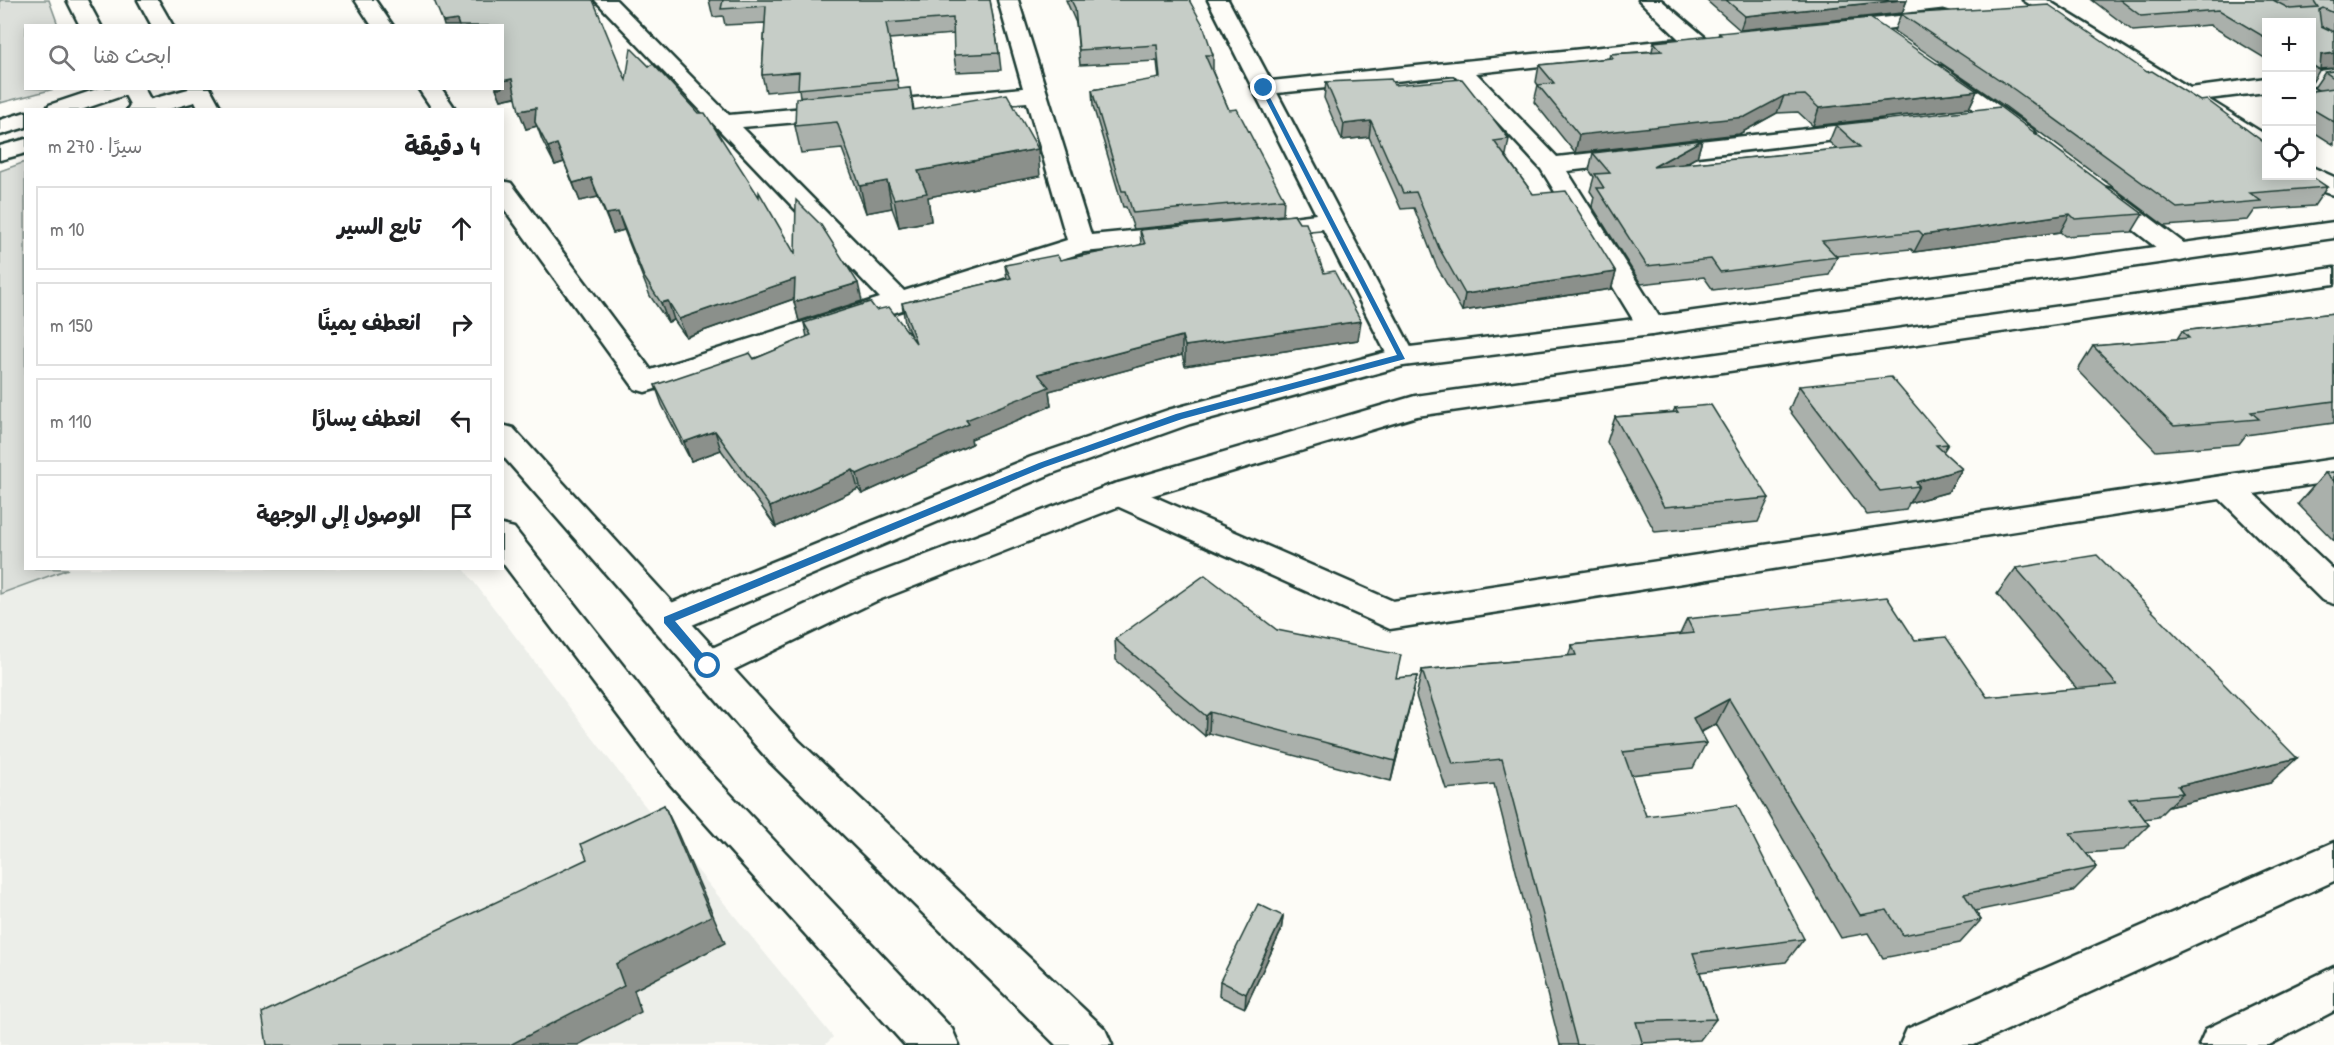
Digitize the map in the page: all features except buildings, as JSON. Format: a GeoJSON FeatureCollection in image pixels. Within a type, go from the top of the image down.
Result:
{"type":"FeatureCollection","features":[{"type":"Feature","properties":{"kind":"street"},"geometry":{"type":"LineString","coordinates":[[77,0],[90,24]]}},
{"type":"Feature","properties":{"kind":"street"},"geometry":{"type":"LineString","coordinates":[[148,0],[162,24]]}},
{"type":"Feature","properties":{"kind":"street"},"geometry":{"type":"LineString","coordinates":[[364,0],[382,24]]}},
{"type":"Feature","properties":{"kind":"street"},"geometry":{"type":"LineString","coordinates":[[605,0],[899,302]]}},
{"type":"Feature","properties":{"kind":"street"},"geometry":{"type":"LineString","coordinates":[[1008,0],[1082,244]]}},
{"type":"Feature","properties":{"kind":"street"},"geometry":{"type":"LineString","coordinates":[[1218,0],[1402,357]]}},
{"type":"Feature","properties":{"kind":"street"},"geometry":{"type":"LineString","coordinates":[[1649,0],[1696,43]]}},
{"type":"Feature","properties":{"kind":"street"},"geometry":{"type":"LineString","coordinates":[[2032,5],[2189,95],[2262,142]]}},
{"type":"Feature","properties":{"kind":"street"},"geometry":{"type":"LineString","coordinates":[[1810,31],[1961,15]]}},
{"type":"Feature","properties":{"kind":"street"},"geometry":{"type":"LineString","coordinates":[[1868,25],[1997,114],[2043,149]]}},
{"type":"Feature","properties":{"kind":"street"},"geometry":{"type":"LineString","coordinates":[[1264,88],[1719,41]]}},
{"type":"Feature","properties":{"kind":"street"},"geometry":{"type":"LineString","coordinates":[[1460,68],[1551,165],[1651,326]]}},
{"type":"Feature","properties":{"kind":"street"},"geometry":{"type":"LineString","coordinates":[[2316,78],[2334,76]]}},
{"type":"Feature","properties":{"kind":"street"},"geometry":{"type":"LineString","coordinates":[[2189,95],[2262,86]]}},
{"type":"Feature","properties":{"kind":"street"},"geometry":{"type":"LineString","coordinates":[[63,108],[118,90]]}},
{"type":"Feature","properties":{"kind":"street"},"geometry":{"type":"LineString","coordinates":[[430,90],[444,108]]}},
{"type":"Feature","properties":{"kind":"street"},"geometry":{"type":"LineString","coordinates":[[724,122],[1036,94]]}},
{"type":"Feature","properties":{"kind":"street"},"geometry":{"type":"LineString","coordinates":[[140,104],[204,97]]}},
{"type":"Feature","properties":{"kind":"street"},"geometry":{"type":"LineString","coordinates":[[1962,118],[1997,114]]}},
{"type":"Feature","properties":{"kind":"street"},"geometry":{"type":"LineString","coordinates":[[0,128],[24,121]]}},
{"type":"Feature","properties":{"kind":"street"},"geometry":{"type":"LineString","coordinates":[[1551,165],[1903,125]]}},
{"type":"Feature","properties":{"kind":"street"},"geometry":{"type":"LineString","coordinates":[[0,153],[24,147]]}},
{"type":"Feature","properties":{"kind":"street"},"geometry":{"type":"LineString","coordinates":[[2316,177],[2334,188]]}},
{"type":"Feature","properties":{"kind":"street"},"geometry":{"type":"LineString","coordinates":[[2089,183],[2180,252]]}},
{"type":"Feature","properties":{"kind":"street"},"geometry":{"type":"LineString","coordinates":[[504,191],[645,382],[1082,244],[1332,220]]}},
{"type":"Feature","properties":{"kind":"street"},"geometry":{"type":"LineString","coordinates":[[667,620],[1042,465],[1179,417],[1402,357],[1651,326],[2334,230]]}},
{"type":"Feature","properties":{"kind":"street"},"geometry":{"type":"LineString","coordinates":[[708,666],[864,592],[1119,494],[1415,406],[2334,276]]}},
{"type":"Feature","properties":{"kind":"street"},"geometry":{"type":"LineString","coordinates":[[504,437],[784,752],[1089,1045]]}},
{"type":"Feature","properties":{"kind":"street"},"geometry":{"type":"LineString","coordinates":[[1119,494],[1389,615],[2334,470]]}},
{"type":"Feature","properties":{"kind":"street"},"geometry":{"type":"LineString","coordinates":[[2227,487],[2334,591]]}},
{"type":"Feature","properties":{"kind":"street"},"geometry":{"type":"LineString","coordinates":[[504,540],[684,772],[930,1043]]}},
{"type":"Feature","properties":{"kind":"street"},"geometry":{"type":"LineString","coordinates":[[1923,1045],[2334,861]]}},
{"type":"Feature","properties":{"kind":"street"},"geometry":{"type":"LineString","coordinates":[[2222,1045],[2327,1000]]}},
{"type":"Feature","properties":{"kind":"shaded area"},"geometry":{"type":"Polygon","coordinates":[[[0,0],[49,0],[58,24],[24,24],[24,90],[50,90],[0,103],[0,0]]]}},
{"type":"Feature","properties":{"kind":"shaded area"},"geometry":{"type":"Polygon","coordinates":[[[24,162],[24,570],[65,570],[0,594],[0,171],[24,162]]]}},
{"type":"Feature","properties":{"kind":"shaded area"},"geometry":{"type":"Polygon","coordinates":[[[63,570],[465,570],[637,796],[833,1037],[825,1045],[0,1045],[0,594],[63,570]]]}},
{"type":"Feature","properties":{"kind":"route"},"geometry":{"type":"LineString","coordinates":[[708,666],[667,620],[1042,465],[1179,417],[1402,357],[1264,88]]}}]}
